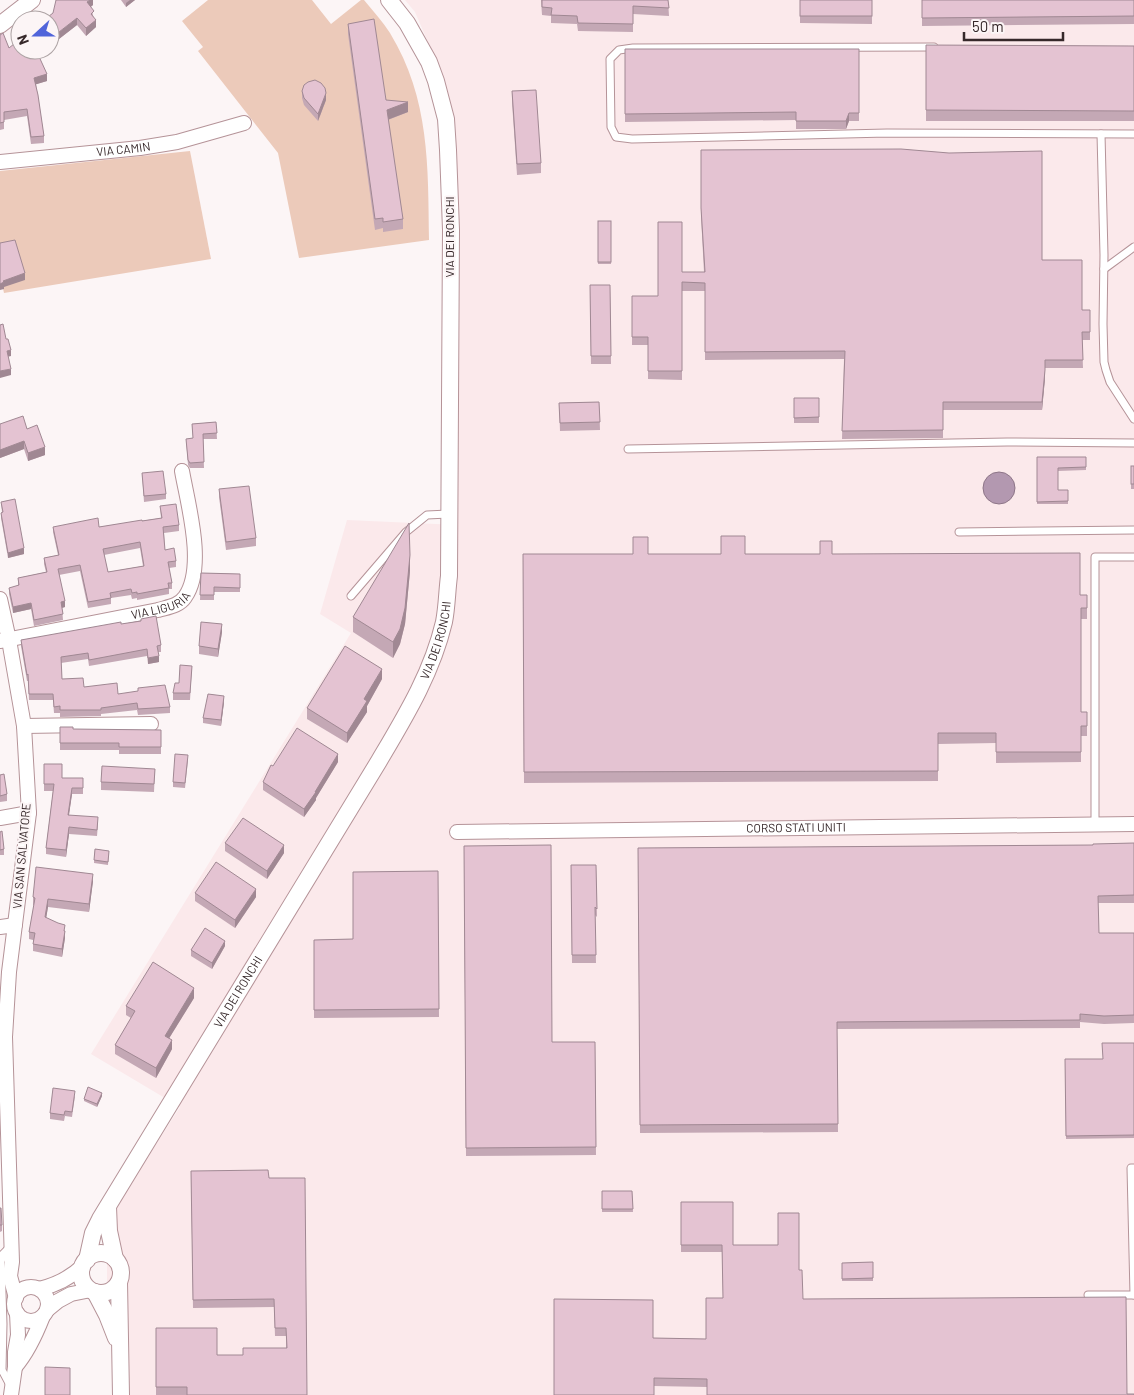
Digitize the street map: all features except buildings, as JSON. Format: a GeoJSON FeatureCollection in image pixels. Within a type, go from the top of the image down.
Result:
{"type":"FeatureCollection","features":[{"type":"Feature","properties":{"kind":"street"},"geometry":{"type":"LineString","coordinates":[[0,25],[32,0]]}},
{"type":"Feature","properties":{"kind":"street","name":"VIA DEI RONCHI"},"geometry":{"type":"LineString","coordinates":[[120,1350],[107,1315],[82,1277],[93,1233],[379,761],[415,698],[430,667],[444,621],[449,576],[451,230],[446,119],[429,62],[411,29],[389,0]]}},
{"type":"Feature","properties":{"kind":"street","name":"VIA CAMIN"},"geometry":{"type":"LineString","coordinates":[[0,162],[140,148],[177,142],[244,123]]}},
{"type":"Feature","properties":{"kind":"street","name":"VIA LIGURIA"},"geometry":{"type":"LineString","coordinates":[[4,641],[175,606],[185,598],[192,582],[195,566],[193,527],[182,471]]}},
{"type":"Feature","properties":{"kind":"street","name":"VIA SAN SALVATORE"},"geometry":{"type":"LineString","coordinates":[[0,599],[4,641],[24,726],[29,813],[9,972],[3,1037],[12,1264],[10,1276],[16,1298],[15,1308],[18,1335],[11,1391]]}},
{"type":"Feature","properties":{"kind":"street"},"geometry":{"type":"LineString","coordinates":[[24,726],[151,724]]}},
{"type":"Feature","properties":{"kind":"street"},"geometry":{"type":"LineString","coordinates":[[0,818],[29,813]]}},
{"type":"Feature","properties":{"kind":"street","name":"CORSO STATI UNITI"},"geometry":{"type":"LineString","coordinates":[[457,832],[1134,824]]}},
{"type":"Feature","properties":{"kind":"street","name":"VIA SAN SALVATORE"},"geometry":{"type":"LineString","coordinates":[[0,927],[15,925]]}},
{"type":"Feature","properties":{"kind":"street"},"geometry":{"type":"LineString","coordinates":[[108,1207],[109,1231],[115,1259]]}},
{"type":"Feature","properties":{"kind":"street"},"geometry":{"type":"LineString","coordinates":[[16,1298],[23,1290],[49,1286],[73,1275],[91,1256],[106,1254],[115,1259],[121,1270],[119,1282],[121,1395]]}},
{"type":"Feature","properties":{"kind":"street"},"geometry":{"type":"LineString","coordinates":[[12,1264],[22,1282],[43,1292],[48,1300],[45,1313]]}},
{"type":"Feature","properties":{"kind":"street"},"geometry":{"type":"LineString","coordinates":[[17,1313],[25,1320],[35,1321],[58,1301],[71,1294],[93,1291],[106,1292],[116,1287],[119,1282]]}},
{"type":"Feature","properties":{"kind":"street","name":"VIA SAN SALVATORE"},"geometry":{"type":"LineString","coordinates":[[15,1367],[33,1340],[45,1313]]}},
{"type":"Feature","properties":{"kind":"lane"},"geometry":{"type":"LineString","coordinates":[[937,47],[633,48],[619,50],[610,59],[611,127],[616,137],[632,139],[887,133],[1134,134]]}},
{"type":"Feature","properties":{"kind":"lane"},"geometry":{"type":"LineString","coordinates":[[1101,134],[1104,269],[1103,324],[1106,370],[1110,382],[1134,419]]}},
{"type":"Feature","properties":{"kind":"lane"},"geometry":{"type":"LineString","coordinates":[[1104,269],[1134,247]]}},
{"type":"Feature","properties":{"kind":"lane"},"geometry":{"type":"LineString","coordinates":[[628,449],[1007,442],[1134,443]]}},
{"type":"Feature","properties":{"kind":"lane"},"geometry":{"type":"LineString","coordinates":[[351,596],[406,532],[427,515],[448,514]]}},
{"type":"Feature","properties":{"kind":"lane"},"geometry":{"type":"LineString","coordinates":[[959,532],[1134,530]]}},
{"type":"Feature","properties":{"kind":"lane"},"geometry":{"type":"LineString","coordinates":[[1095,824],[1095,557],[1134,557]]}},
{"type":"Feature","properties":{"kind":"lane"},"geometry":{"type":"LineString","coordinates":[[1088,1295],[1134,1295],[1132,1168],[1134,1168]]}},
{"type":"Feature","properties":{"kind":"lane"},"geometry":{"type":"LineString","coordinates":[[11,1246],[3,1254],[1,1262],[2,1370],[11,1391]]}},
{"type":"Feature","properties":{"kind":"shaded area"},"geometry":{"type":"Polygon","coordinates":[[[208,0],[312,0],[331,24],[361,0],[364,0],[390,33],[403,58],[420,108],[427,159],[429,240],[299,258],[278,153],[198,51],[203,47],[182,21],[208,0]]]}},
{"type":"Feature","properties":{"kind":"shaded area"},"geometry":{"type":"Polygon","coordinates":[[[405,0],[1134,0],[1134,1395],[114,1395],[112,1316],[107,1287],[107,1251],[103,1243],[103,1231],[108,1219],[180,1107],[91,1054],[351,633],[320,614],[347,520],[458,525],[455,239],[443,77],[415,12],[405,0]]]}},
{"type":"Feature","properties":{"kind":"shaded area"},"geometry":{"type":"Polygon","coordinates":[[[190,151],[211,259],[4,293],[0,275],[0,171],[190,151]]]}},
{"type":"Feature","properties":{"kind":"shaded area"},"geometry":{"type":"Polygon","coordinates":[[[999,472],[1005,473],[1010,477],[1014,482],[1014,494],[1010,499],[1005,503],[999,504],[993,503],[988,499],[984,494],[983,488],[984,482],[988,477],[993,473],[999,472]]]}}]}
